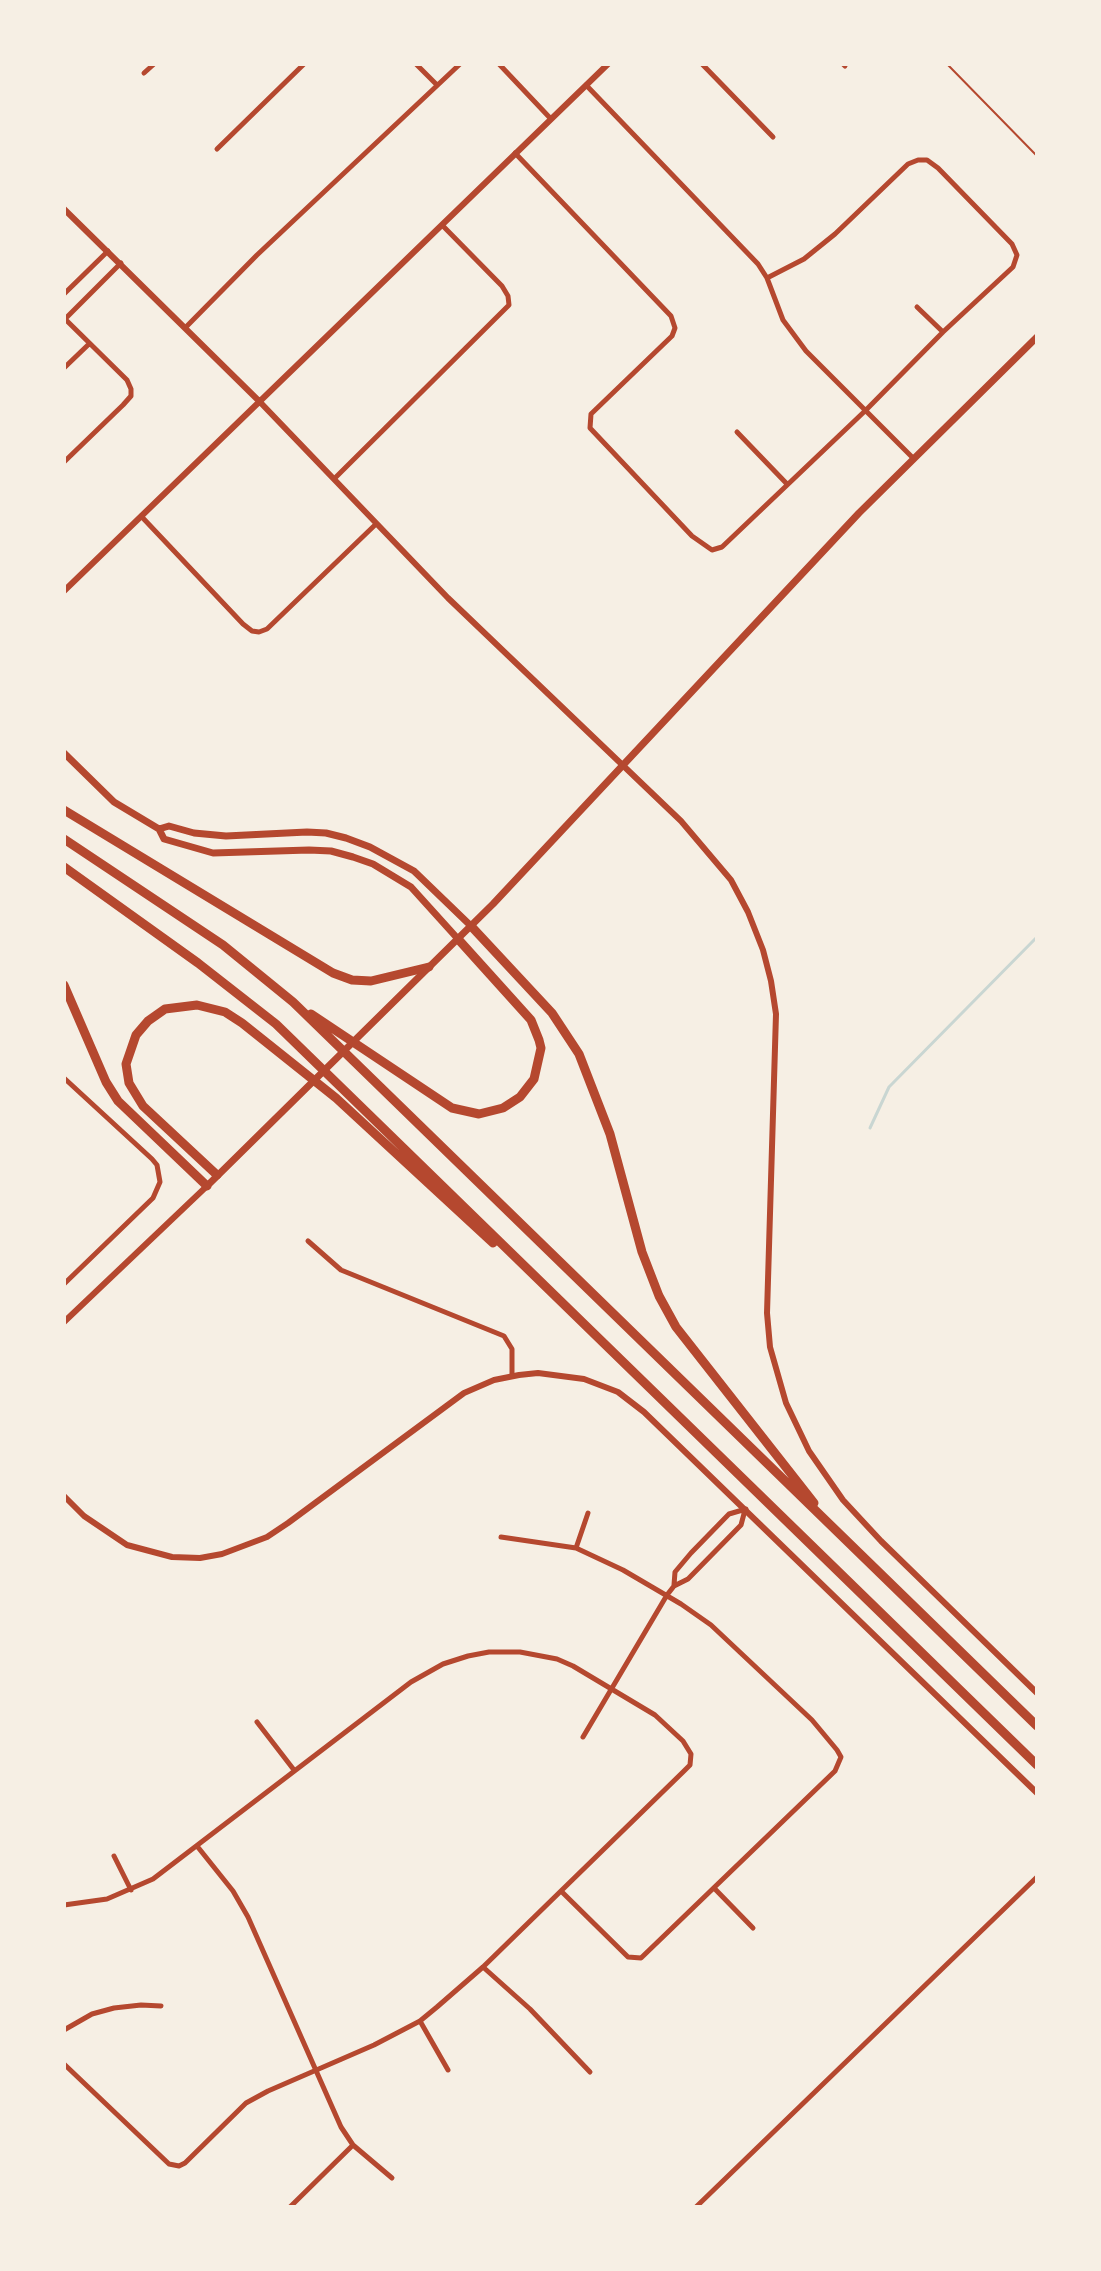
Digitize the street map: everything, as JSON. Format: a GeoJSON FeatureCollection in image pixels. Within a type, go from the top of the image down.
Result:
{"type":"FeatureCollection","features":[{"type":"Feature","properties":{"kind":"highway"},"geometry":{"type":"LineString","coordinates":[[64,810],[333,973],[352,980],[371,981],[429,967]]}},
{"type":"Feature","properties":{"kind":"highway"},"geometry":{"type":"LineString","coordinates":[[64,839],[223,945],[293,1002],[1037,1726]]}},
{"type":"Feature","properties":{"kind":"highway"},"geometry":{"type":"LineString","coordinates":[[64,867],[198,963],[276,1024],[1037,1765]]}},
{"type":"Feature","properties":{"kind":"highway"},"geometry":{"type":"LineString","coordinates":[[471,926],[552,1013],[579,1054],[610,1134],[642,1252],[659,1296],[676,1327],[790,1469],[830,1525]]}},
{"type":"Feature","properties":{"kind":"highway"},"geometry":{"type":"LineString","coordinates":[[293,1002],[452,1108],[479,1114],[503,1108],[520,1097],[534,1079],[541,1048],[539,1040],[531,1020],[458,939]]}},
{"type":"Feature","properties":{"kind":"highway"},"geometry":{"type":"LineString","coordinates":[[64,985],[99,1068],[118,1101],[207,1186]]}},
{"type":"Feature","properties":{"kind":"highway"},"geometry":{"type":"LineString","coordinates":[[217,1175],[143,1106],[129,1083],[126,1064],[136,1035],[148,1021],[165,1009],[197,1005],[225,1012],[242,1023],[336,1098],[621,1362]]}},
{"type":"Feature","properties":{"kind":"main road"},"geometry":{"type":"LineString","coordinates":[[207,1186],[471,926],[913,458],[1037,337]]}},
{"type":"Feature","properties":{"kind":"main road"},"geometry":{"type":"LineString","coordinates":[[64,753],[114,802],[159,829],[164,839],[213,853],[309,850],[331,851],[353,857],[373,864],[411,887],[458,939]]}},
{"type":"Feature","properties":{"kind":"main road"},"geometry":{"type":"LineString","coordinates":[[159,829],[169,826],[194,833],[226,836],[307,832],[346,838],[414,871],[471,926]]}},
{"type":"Feature","properties":{"kind":"street"},"geometry":{"type":"LineString","coordinates":[[144,73],[154,64]]}},
{"type":"Feature","properties":{"kind":"street"},"geometry":{"type":"LineString","coordinates":[[217,149],[304,64]]}},
{"type":"Feature","properties":{"kind":"street"},"geometry":{"type":"LineString","coordinates":[[416,64],[437,85]]}},
{"type":"Feature","properties":{"kind":"street"},"geometry":{"type":"LineString","coordinates":[[186,327],[257,255],[460,64]]}},
{"type":"Feature","properties":{"kind":"street"},"geometry":{"type":"LineString","coordinates":[[499,64],[551,119]]}},
{"type":"Feature","properties":{"kind":"street"},"geometry":{"type":"LineString","coordinates":[[64,591],[608,64]]}},
{"type":"Feature","properties":{"kind":"street"},"geometry":{"type":"LineString","coordinates":[[702,64],[773,137]]}},
{"type":"Feature","properties":{"kind":"street"},"geometry":{"type":"LineString","coordinates":[[586,85],[758,264],[791,333],[913,458]]}},
{"type":"Feature","properties":{"kind":"street"},"geometry":{"type":"LineString","coordinates":[[515,153],[671,316],[675,328],[672,336],[591,414],[590,428],[692,536],[712,550],[722,547],[866,410],[1013,267],[1017,255],[1004,237],[933,165],[923,159],[908,164],[835,234],[804,259],[767,278]]}},
{"type":"Feature","properties":{"kind":"street"},"geometry":{"type":"LineString","coordinates":[[64,209],[186,327],[448,598],[696,837],[731,880],[748,912],[771,981],[776,1014],[767,1313],[770,1347],[796,1426],[809,1451],[843,1500],[1037,1693]]}},
{"type":"Feature","properties":{"kind":"street"},"geometry":{"type":"LineString","coordinates":[[335,478],[507,310],[508,296],[502,286],[442,225]]}},
{"type":"Feature","properties":{"kind":"street"},"geometry":{"type":"LineString","coordinates":[[64,294],[108,251]]}},
{"type":"Feature","properties":{"kind":"street"},"geometry":{"type":"LineString","coordinates":[[64,462],[131,396],[127,380],[64,318],[121,263]]}},
{"type":"Feature","properties":{"kind":"street"},"geometry":{"type":"LineString","coordinates":[[917,307],[943,332]]}},
{"type":"Feature","properties":{"kind":"street"},"geometry":{"type":"LineString","coordinates":[[64,368],[89,344]]}},
{"type":"Feature","properties":{"kind":"street"},"geometry":{"type":"LineString","coordinates":[[737,432],[787,484]]}},
{"type":"Feature","properties":{"kind":"street"},"geometry":{"type":"LineString","coordinates":[[140,516],[243,624],[259,632],[267,629],[376,524]]}},
{"type":"Feature","properties":{"kind":"street"},"geometry":{"type":"LineString","coordinates":[[64,1078],[152,1159],[157,1165],[160,1182],[153,1198],[64,1284]]}},
{"type":"Feature","properties":{"kind":"street"},"geometry":{"type":"LineString","coordinates":[[64,1322],[207,1186]]}},
{"type":"Feature","properties":{"kind":"street"},"geometry":{"type":"LineString","coordinates":[[308,1241],[341,1270],[504,1336],[512,1349],[512,1376]]}},
{"type":"Feature","properties":{"kind":"street"},"geometry":{"type":"LineString","coordinates":[[64,1496],[84,1516],[127,1545],[172,1557],[200,1558],[222,1554],[267,1537],[464,1393],[512,1376],[538,1373],[584,1379],[618,1392],[644,1412],[1037,1793]]}},
{"type":"Feature","properties":{"kind":"street"},"geometry":{"type":"LineString","coordinates":[[583,1737],[667,1595],[674,1586],[688,1579],[741,1525],[746,1509]]}},
{"type":"Feature","properties":{"kind":"street"},"geometry":{"type":"LineString","coordinates":[[674,1586],[675,1572],[691,1553],[729,1514],[746,1509]]}},
{"type":"Feature","properties":{"kind":"street"},"geometry":{"type":"LineString","coordinates":[[576,1548],[588,1513]]}},
{"type":"Feature","properties":{"kind":"street"},"geometry":{"type":"LineString","coordinates":[[501,1537],[591,1553],[667,1595],[711,1625],[812,1720],[841,1757],[835,1771],[641,1958],[635,1960],[628,1957],[561,1891]]}},
{"type":"Feature","properties":{"kind":"street"},"geometry":{"type":"LineString","coordinates":[[64,1905],[88,1904],[153,1879],[411,1682],[443,1664],[468,1656],[506,1651],[533,1654],[573,1666],[655,1715],[689,1748],[691,1760],[683,1772],[483,1967],[420,2021],[246,2103],[185,2163],[169,2164],[64,2064]]}},
{"type":"Feature","properties":{"kind":"street"},"geometry":{"type":"LineString","coordinates":[[257,1722],[294,1770]]}},
{"type":"Feature","properties":{"kind":"street"},"geometry":{"type":"LineString","coordinates":[[197,1846],[233,1891],[248,1917],[341,2127],[353,2145],[392,2178]]}},
{"type":"Feature","properties":{"kind":"street"},"geometry":{"type":"LineString","coordinates":[[114,1856],[131,1890]]}},
{"type":"Feature","properties":{"kind":"street"},"geometry":{"type":"LineString","coordinates":[[696,2207],[1037,1877]]}},
{"type":"Feature","properties":{"kind":"street"},"geometry":{"type":"LineString","coordinates":[[714,1888],[753,1928]]}},
{"type":"Feature","properties":{"kind":"street"},"geometry":{"type":"LineString","coordinates":[[483,1967],[562,2040],[590,2072]]}},
{"type":"Feature","properties":{"kind":"street"},"geometry":{"type":"LineString","coordinates":[[64,2030],[92,2014],[114,2008],[161,2006]]}},
{"type":"Feature","properties":{"kind":"street"},"geometry":{"type":"LineString","coordinates":[[420,2021],[448,2070]]}},
{"type":"Feature","properties":{"kind":"street"},"geometry":{"type":"LineString","coordinates":[[290,2207],[353,2145]]}},
{"type":"Feature","properties":{"kind":"path"},"geometry":{"type":"LineString","coordinates":[[947,64],[1037,156]]}},
{"type":"Feature","properties":{"kind":"waterway"},"geometry":{"type":"LineString","coordinates":[[870,1128],[889,1087],[1037,937]]}}]}
